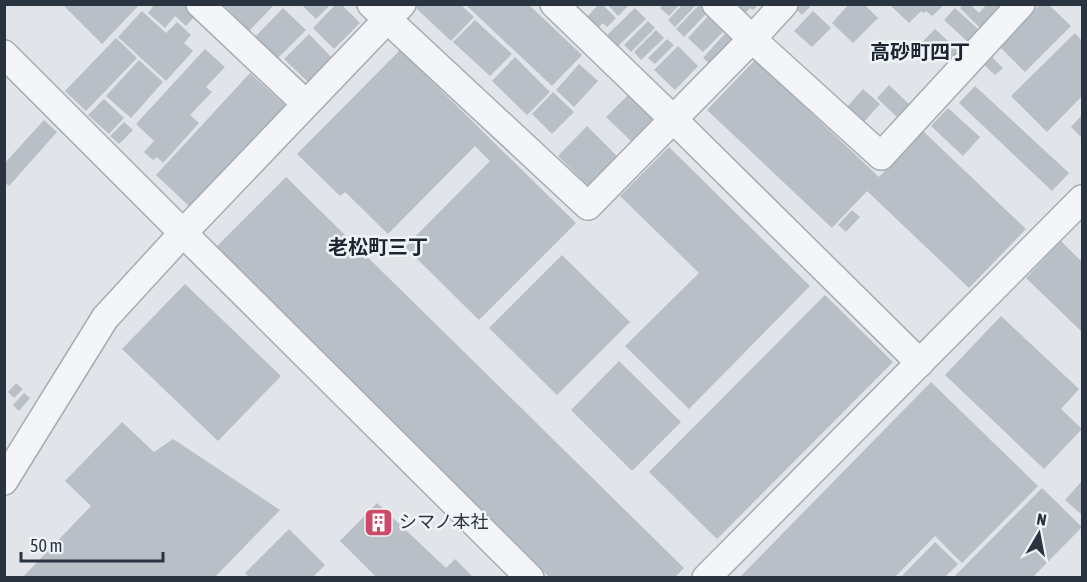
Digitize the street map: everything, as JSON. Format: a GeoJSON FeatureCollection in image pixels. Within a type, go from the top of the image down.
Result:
{"type":"FeatureCollection","features":[{"type":"Feature","properties":{"kind":"street"},"geometry":{"type":"LineString","coordinates":[[200,4],[306,104]]}},
{"type":"Feature","properties":{"kind":"street"},"geometry":{"type":"LineString","coordinates":[[554,4],[920,363]]}},
{"type":"Feature","properties":{"kind":"street"},"geometry":{"type":"LineString","coordinates":[[716,4],[881,156],[1021,4]]}},
{"type":"Feature","properties":{"kind":"street"},"geometry":{"type":"LineString","coordinates":[[4,481],[13,449],[105,318],[306,104],[386,10],[588,206],[784,4]]}},
{"type":"Feature","properties":{"kind":"street"},"geometry":{"type":"LineString","coordinates":[[4,54],[530,578]]}},
{"type":"Feature","properties":{"kind":"street"},"geometry":{"type":"LineString","coordinates":[[706,578],[1083,198]]}},
{"type":"Feature","properties":{"kind":"building"},"geometry":{"type":"Polygon","coordinates":[[[62,4],[140,4],[102,44],[62,4]]]}},
{"type":"Feature","properties":{"kind":"building"},"geometry":{"type":"Polygon","coordinates":[[[155,4],[184,4],[196,15],[186,26],[175,16],[165,28],[148,13],[155,4]]]}},
{"type":"Feature","properties":{"kind":"building"},"geometry":{"type":"Polygon","coordinates":[[[223,4],[275,4],[249,31],[223,4]]]}},
{"type":"Feature","properties":{"kind":"building"},"geometry":{"type":"Polygon","coordinates":[[[301,4],[331,4],[316,19],[301,4]]]}},
{"type":"Feature","properties":{"kind":"building"},"geometry":{"type":"Polygon","coordinates":[[[336,4],[341,4],[360,23],[334,49],[313,28],[336,4]]]}},
{"type":"Feature","properties":{"kind":"building"},"geometry":{"type":"Polygon","coordinates":[[[418,4],[460,4],[474,17],[451,41],[416,8],[418,4]]]}},
{"type":"Feature","properties":{"kind":"building"},"geometry":{"type":"Polygon","coordinates":[[[465,4],[528,4],[582,55],[552,86],[465,4]]]}},
{"type":"Feature","properties":{"kind":"building"},"geometry":{"type":"Polygon","coordinates":[[[599,4],[602,4],[616,18],[607,27],[603,23],[594,32],[583,21],[599,4]]]}},
{"type":"Feature","properties":{"kind":"building"},"geometry":{"type":"Polygon","coordinates":[[[607,4],[630,4],[618,16],[607,4]]]}},
{"type":"Feature","properties":{"kind":"building"},"geometry":{"type":"Polygon","coordinates":[[[663,4],[680,4],[669,16],[660,8],[663,4]]]}},
{"type":"Feature","properties":{"kind":"building"},"geometry":{"type":"Polygon","coordinates":[[[683,4],[697,4],[675,27],[668,20],[683,4]]]}},
{"type":"Feature","properties":{"kind":"building"},"geometry":{"type":"Polygon","coordinates":[[[736,4],[759,4],[753,10],[750,8],[745,13],[736,4]]]}},
{"type":"Feature","properties":{"kind":"building"},"geometry":{"type":"Polygon","coordinates":[[[796,4],[808,4],[810,7],[802,15],[794,7],[796,4]]]}},
{"type":"Feature","properties":{"kind":"building"},"geometry":{"type":"Polygon","coordinates":[[[849,4],[864,4],[878,18],[853,43],[832,23],[849,4]]]}},
{"type":"Feature","properties":{"kind":"building"},"geometry":{"type":"Polygon","coordinates":[[[889,4],[940,4],[942,7],[932,16],[926,11],[924,13],[921,11],[909,23],[889,4]]]}},
{"type":"Feature","properties":{"kind":"building"},"geometry":{"type":"Polygon","coordinates":[[[963,4],[970,4],[979,13],[987,4],[1009,4],[983,31],[960,8],[963,4]]]}},
{"type":"Feature","properties":{"kind":"building"},"geometry":{"type":"Polygon","coordinates":[[[699,5],[707,13],[684,37],[676,29],[699,5]]]}},
{"type":"Feature","properties":{"kind":"building"},"geometry":{"type":"Polygon","coordinates":[[[1039,5],[1049,5],[1071,26],[1025,72],[999,46],[1039,5]]]}},
{"type":"Feature","properties":{"kind":"building"},"geometry":{"type":"Polygon","coordinates":[[[283,8],[306,30],[277,59],[255,37],[283,8]]]}},
{"type":"Feature","properties":{"kind":"building"},"geometry":{"type":"Polygon","coordinates":[[[635,8],[646,19],[616,48],[605,37],[635,8]]]}},
{"type":"Feature","properties":{"kind":"building"},"geometry":{"type":"Polygon","coordinates":[[[955,8],[980,31],[969,43],[944,20],[955,8]]]}},
{"type":"Feature","properties":{"kind":"building"},"geometry":{"type":"Polygon","coordinates":[[[142,11],[166,33],[177,22],[191,35],[184,43],[193,51],[166,81],[118,37],[142,11]]]}},
{"type":"Feature","properties":{"kind":"building"},"geometry":{"type":"Polygon","coordinates":[[[813,11],[831,28],[812,47],[794,31],[813,11]]]}},
{"type":"Feature","properties":{"kind":"building"},"geometry":{"type":"Polygon","coordinates":[[[709,15],[725,30],[703,52],[688,38],[709,15]]]}},
{"type":"Feature","properties":{"kind":"building"},"geometry":{"type":"Polygon","coordinates":[[[475,20],[512,54],[490,76],[453,42],[475,20]]]}},
{"type":"Feature","properties":{"kind":"building"},"geometry":{"type":"Polygon","coordinates":[[[648,21],[655,28],[631,52],[624,45],[648,21]]]}},
{"type":"Feature","properties":{"kind":"building"},"geometry":{"type":"Polygon","coordinates":[[[935,29],[960,52],[948,65],[923,41],[935,29]]]}},
{"type":"Feature","properties":{"kind":"building"},"geometry":{"type":"Polygon","coordinates":[[[656,30],[664,38],[641,60],[634,52],[656,30]]]}},
{"type":"Feature","properties":{"kind":"building"},"geometry":{"type":"Polygon","coordinates":[[[728,30],[738,40],[713,67],[703,58],[728,30]]]}},
{"type":"Feature","properties":{"kind":"building"},"geometry":{"type":"Polygon","coordinates":[[[1075,33],[1082,41],[1082,96],[1047,132],[1011,96],[1075,33]]]}},
{"type":"Feature","properties":{"kind":"building"},"geometry":{"type":"Polygon","coordinates":[[[309,34],[334,60],[310,84],[284,59],[309,34]]]}},
{"type":"Feature","properties":{"kind":"building"},"geometry":{"type":"Polygon","coordinates":[[[116,38],[137,58],[86,111],[65,91],[116,38]]]}},
{"type":"Feature","properties":{"kind":"building"},"geometry":{"type":"Polygon","coordinates":[[[667,39],[674,45],[655,64],[648,58],[667,39]]]}},
{"type":"Feature","properties":{"kind":"building"},"geometry":{"type":"Polygon","coordinates":[[[678,46],[698,66],[675,90],[654,70],[678,46]]]}},
{"type":"Feature","properties":{"kind":"building"},"geometry":{"type":"Polygon","coordinates":[[[205,49],[225,67],[206,87],[212,92],[190,115],[199,123],[163,163],[157,157],[153,160],[144,152],[154,141],[136,124],[205,49]]]}},
{"type":"Feature","properties":{"kind":"building"},"geometry":{"type":"Polygon","coordinates":[[[400,50],[576,223],[479,320],[405,247],[490,161],[475,146],[388,234],[345,192],[340,196],[297,154],[400,50]]]}},
{"type":"Feature","properties":{"kind":"building"},"geometry":{"type":"Polygon","coordinates":[[[988,53],[1003,68],[995,75],[980,61],[988,53]]]}},
{"type":"Feature","properties":{"kind":"building"},"geometry":{"type":"Polygon","coordinates":[[[515,57],[550,92],[527,115],[492,81],[515,57]]]}},
{"type":"Feature","properties":{"kind":"building"},"geometry":{"type":"Polygon","coordinates":[[[139,60],[163,82],[131,118],[106,96],[139,60]]]}},
{"type":"Feature","properties":{"kind":"building"},"geometry":{"type":"Polygon","coordinates":[[[755,60],[879,177],[923,131],[1026,229],[969,288],[867,191],[832,228],[707,110],[755,60]]]}},
{"type":"Feature","properties":{"kind":"building"},"geometry":{"type":"Polygon","coordinates":[[[579,64],[598,81],[574,107],[556,90],[579,64]]]}},
{"type":"Feature","properties":{"kind":"building"},"geometry":{"type":"Polygon","coordinates":[[[250,73],[285,105],[190,207],[156,175],[250,73]]]}},
{"type":"Feature","properties":{"kind":"building"},"geometry":{"type":"Polygon","coordinates":[[[889,85],[910,105],[898,118],[877,98],[889,85]]]}},
{"type":"Feature","properties":{"kind":"building"},"geometry":{"type":"Polygon","coordinates":[[[975,86],[1069,173],[1052,191],[959,103],[975,86]]]}},
{"type":"Feature","properties":{"kind":"building"},"geometry":{"type":"Polygon","coordinates":[[[863,89],[880,104],[863,123],[846,108],[863,89]]]}},
{"type":"Feature","properties":{"kind":"building"},"geometry":{"type":"Polygon","coordinates":[[[553,92],[574,112],[552,134],[532,114],[553,92]]]}},
{"type":"Feature","properties":{"kind":"building"},"geometry":{"type":"Polygon","coordinates":[[[629,94],[655,118],[632,142],[606,117],[629,94]]]}},
{"type":"Feature","properties":{"kind":"building"},"geometry":{"type":"Polygon","coordinates":[[[104,99],[124,118],[109,134],[88,115],[104,99]]]}},
{"type":"Feature","properties":{"kind":"building"},"geometry":{"type":"Polygon","coordinates":[[[948,108],[980,137],[963,156],[931,126],[948,108]]]}},
{"type":"Feature","properties":{"kind":"building"},"geometry":{"type":"Polygon","coordinates":[[[1082,115],[1082,138],[1071,127],[1082,115]]]}},
{"type":"Feature","properties":{"kind":"building"},"geometry":{"type":"Polygon","coordinates":[[[44,120],[57,132],[9,186],[4,182],[4,164],[44,120]]]}},
{"type":"Feature","properties":{"kind":"building"},"geometry":{"type":"Polygon","coordinates":[[[124,122],[133,130],[119,144],[110,136],[124,122]]]}},
{"type":"Feature","properties":{"kind":"building"},"geometry":{"type":"Polygon","coordinates":[[[587,126],[623,162],[590,188],[558,156],[587,126]]]}},
{"type":"Feature","properties":{"kind":"building"},"geometry":{"type":"Polygon","coordinates":[[[669,147],[810,286],[689,409],[625,346],[699,273],[620,196],[669,147]]]}},
{"type":"Feature","properties":{"kind":"building"},"geometry":{"type":"Polygon","coordinates":[[[286,177],[684,568],[674,578],[550,578],[215,248],[286,177]]]}},
{"type":"Feature","properties":{"kind":"building"},"geometry":{"type":"Polygon","coordinates":[[[852,210],[860,217],[846,232],[838,225],[852,210]]]}},
{"type":"Feature","properties":{"kind":"building"},"geometry":{"type":"Polygon","coordinates":[[[1061,241],[1082,262],[1082,332],[1026,278],[1061,241]]]}},
{"type":"Feature","properties":{"kind":"building"},"geometry":{"type":"Polygon","coordinates":[[[562,255],[630,322],[557,395],[489,328],[562,255]]]}},
{"type":"Feature","properties":{"kind":"building"},"geometry":{"type":"Polygon","coordinates":[[[185,284],[281,376],[218,441],[122,349],[185,284]]]}},
{"type":"Feature","properties":{"kind":"building"},"geometry":{"type":"Polygon","coordinates":[[[825,295],[893,362],[717,539],[649,472],[825,295]]]}},
{"type":"Feature","properties":{"kind":"building"},"geometry":{"type":"Polygon","coordinates":[[[1001,316],[1079,389],[1061,409],[1082,429],[1044,469],[945,375],[1001,316]]]}},
{"type":"Feature","properties":{"kind":"building"},"geometry":{"type":"Polygon","coordinates":[[[619,361],[681,422],[632,471],[571,410],[619,361]]]}},
{"type":"Feature","properties":{"kind":"building"},"geometry":{"type":"Polygon","coordinates":[[[931,382],[1038,486],[962,563],[935,536],[894,578],[739,578],[931,382]]]}},
{"type":"Feature","properties":{"kind":"building"},"geometry":{"type":"Polygon","coordinates":[[[16,383],[23,389],[14,398],[8,392],[16,383]]]}},
{"type":"Feature","properties":{"kind":"building"},"geometry":{"type":"Polygon","coordinates":[[[24,393],[30,398],[19,411],[13,405],[24,393]]]}},
{"type":"Feature","properties":{"kind":"building"},"geometry":{"type":"Polygon","coordinates":[[[122,422],[154,452],[173,439],[280,510],[214,578],[22,578],[91,506],[65,481],[122,422]]]}},
{"type":"Feature","properties":{"kind":"building"},"geometry":{"type":"Polygon","coordinates":[[[1082,481],[1082,515],[1065,500],[1082,481]]]}},
{"type":"Feature","properties":{"kind":"building"},"geometry":{"type":"Polygon","coordinates":[[[1042,488],[1082,527],[1032,578],[953,578],[1042,488]]]}},
{"type":"Feature","properties":{"kind":"building","name":"シマノ本社"},"geometry":{"type":"Polygon","coordinates":[[[377,503],[446,568],[455,559],[474,578],[377,578],[340,541],[377,503]]]}},
{"type":"Feature","properties":{"kind":"building"},"geometry":{"type":"Polygon","coordinates":[[[289,529],[325,565],[312,578],[250,578],[245,573],[289,529]]]}},
{"type":"Feature","properties":{"kind":"building"},"geometry":{"type":"Polygon","coordinates":[[[935,542],[958,564],[944,578],[900,578],[935,542]]]}},
{"type":"Feature","properties":{"kind":"place","name":"シマノ本社"},"geometry":{"type":"Point","coordinates":[378,522]}},
{"type":"Feature","properties":{"kind":"district","name":"高砂町四丁"},"geometry":{"type":"Point","coordinates":[920,52]}},
{"type":"Feature","properties":{"kind":"district","name":"老松町三丁"},"geometry":{"type":"Point","coordinates":[378,247]}}]}
